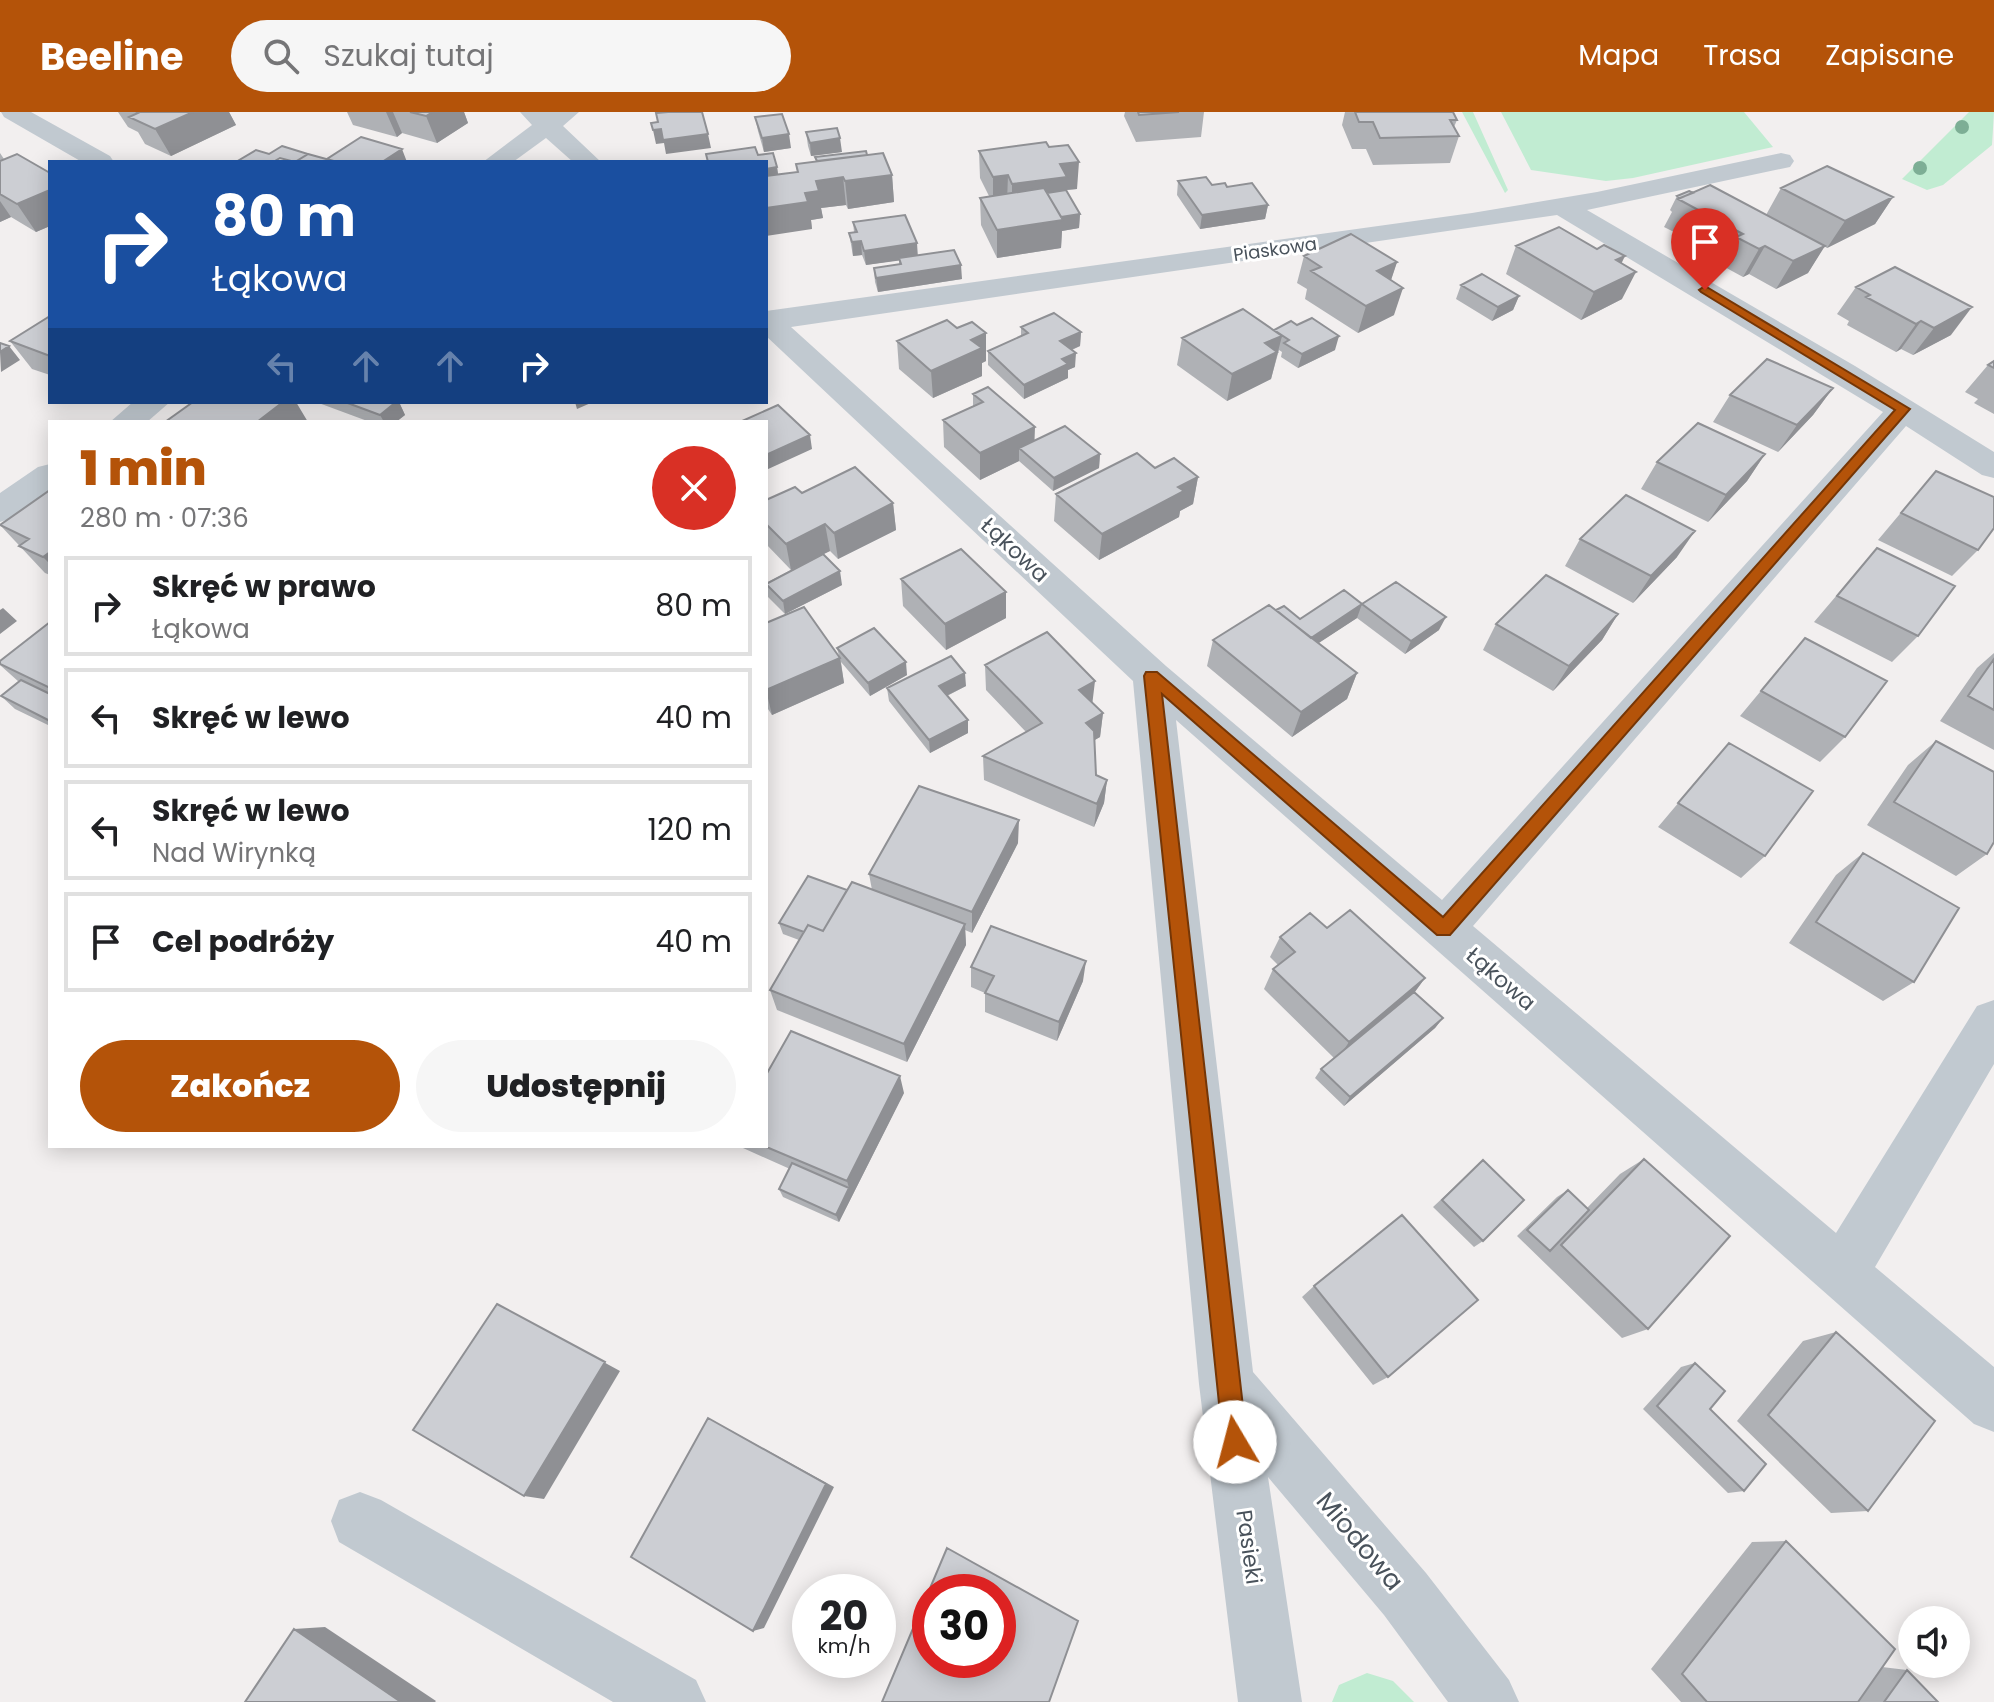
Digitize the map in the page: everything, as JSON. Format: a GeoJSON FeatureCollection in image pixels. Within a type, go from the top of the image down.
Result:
{"type":"FeatureCollection","features":[{"type":"Feature","properties":{"kind":"street"},"geometry":{"type":"LineString","coordinates":[[13,112],[97,160]]}},
{"type":"Feature","properties":{"kind":"street"},"geometry":{"type":"LineString","coordinates":[[498,160],[549,116],[586,160]]}},
{"type":"Feature","properties":{"kind":"street","name":"Piaskowa"},"geometry":{"type":"LineString","coordinates":[[768,320],[1563,207],[1781,161]]}},
{"type":"Feature","properties":{"kind":"street"},"geometry":{"type":"LineString","coordinates":[[1563,207],[1903,409],[1994,467]]}},
{"type":"Feature","properties":{"kind":"street","name":"Łąkowa"},"geometry":{"type":"LineString","coordinates":[[768,322],[1152,676],[1994,1404]]}},
{"type":"Feature","properties":{"kind":"street"},"geometry":{"type":"LineString","coordinates":[[129,420],[151,404]]}},
{"type":"Feature","properties":{"kind":"street"},"geometry":{"type":"LineString","coordinates":[[1443,929],[1903,409]]}},
{"type":"Feature","properties":{"kind":"street"},"geometry":{"type":"LineString","coordinates":[[7,470],[45,479]]}},
{"type":"Feature","properties":{"kind":"street"},"geometry":{"type":"LineString","coordinates":[[0,510],[45,479]]}},
{"type":"Feature","properties":{"kind":"street","name":"Pasieki"},"geometry":{"type":"LineString","coordinates":[[1152,676],[1227,1384],[1270,1702]]}},
{"type":"Feature","properties":{"kind":"street"},"geometry":{"type":"LineString","coordinates":[[1842,1272],[1994,1021]]}},
{"type":"Feature","properties":{"kind":"street","name":"Miodowa"},"geometry":{"type":"LineString","coordinates":[[1227,1384],[1405,1594],[1487,1702]]}},
{"type":"Feature","properties":{"kind":"street"},"geometry":{"type":"LineString","coordinates":[[360,1521],[674,1702]]}},
{"type":"Feature","properties":{"kind":"green space"},"geometry":{"type":"Polygon","coordinates":[[[1462,112],[1473,112],[1508,190],[1505,193],[1462,112]]]}},
{"type":"Feature","properties":{"kind":"green space"},"geometry":{"type":"Polygon","coordinates":[[[1501,112],[1744,112],[1773,147],[1633,178],[1606,181],[1531,170],[1501,112]]]}},
{"type":"Feature","properties":{"kind":"green space"},"geometry":{"type":"Polygon","coordinates":[[[1969,112],[1994,112],[1992,145],[1943,185],[1927,190],[1902,179],[1969,112]]]}},
{"type":"Feature","properties":{"kind":"green space"},"geometry":{"type":"Polygon","coordinates":[[[1367,1673],[1393,1681],[1414,1702],[1332,1702],[1339,1685],[1367,1673]]]}},
{"type":"Feature","properties":{"kind":"building"},"geometry":{"type":"Polygon","coordinates":[[[136,112],[193,112],[155,129],[129,117],[136,112]]]}},
{"type":"Feature","properties":{"kind":"building"},"geometry":{"type":"Polygon","coordinates":[[[410,112],[433,112],[426,116],[410,112]]]}},
{"type":"Feature","properties":{"kind":"building"},"geometry":{"type":"Polygon","coordinates":[[[702,112],[708,134],[663,140],[661,129],[653,130],[651,123],[658,122],[656,113],[702,112]]]}},
{"type":"Feature","properties":{"kind":"building"},"geometry":{"type":"Polygon","coordinates":[[[1138,112],[1179,112],[1139,115],[1138,112]]]}},
{"type":"Feature","properties":{"kind":"building"},"geometry":{"type":"Polygon","coordinates":[[[1355,112],[1453,112],[1457,120],[1450,120],[1459,136],[1380,138],[1373,122],[1359,122],[1355,112]]]}},
{"type":"Feature","properties":{"kind":"building"},"geometry":{"type":"Polygon","coordinates":[[[782,114],[789,134],[762,138],[755,117],[782,114]]]}},
{"type":"Feature","properties":{"kind":"building"},"geometry":{"type":"Polygon","coordinates":[[[837,128],[840,138],[810,143],[806,132],[837,128]]]}},
{"type":"Feature","properties":{"kind":"building"},"geometry":{"type":"Polygon","coordinates":[[[361,137],[402,149],[385,160],[327,159],[361,137]]]}},
{"type":"Feature","properties":{"kind":"building"},"geometry":{"type":"Polygon","coordinates":[[[1046,142],[1049,147],[1068,145],[1079,162],[1060,164],[1067,177],[1012,184],[1008,175],[993,177],[979,151],[1046,142]]]}},
{"type":"Feature","properties":{"kind":"building"},"geometry":{"type":"Polygon","coordinates":[[[282,146],[308,154],[298,160],[239,160],[256,150],[269,154],[282,146]]]}},
{"type":"Feature","properties":{"kind":"building"},"geometry":{"type":"Polygon","coordinates":[[[755,147],[758,155],[773,153],[777,167],[768,169],[768,160],[708,160],[706,154],[755,147]]]}},
{"type":"Feature","properties":{"kind":"building"},"geometry":{"type":"Polygon","coordinates":[[[866,151],[867,155],[817,161],[815,157],[866,151]]]}},
{"type":"Feature","properties":{"kind":"building"},"geometry":{"type":"Polygon","coordinates":[[[883,153],[892,175],[816,181],[819,191],[805,193],[808,202],[768,208],[768,176],[798,172],[796,164],[883,153]]]}},
{"type":"Feature","properties":{"kind":"building"},"geometry":{"type":"Polygon","coordinates":[[[17,154],[48,172],[48,191],[17,204],[0,194],[0,161],[17,154]]]}},
{"type":"Feature","properties":{"kind":"building"},"geometry":{"type":"Polygon","coordinates":[[[308,154],[330,160],[298,160],[308,154]]]}},
{"type":"Feature","properties":{"kind":"building"},"geometry":{"type":"Polygon","coordinates":[[[1827,166],[1893,197],[1845,221],[1781,188],[1827,166]]]}},
{"type":"Feature","properties":{"kind":"building"},"geometry":{"type":"Polygon","coordinates":[[[1206,177],[1212,185],[1225,183],[1227,187],[1252,183],[1268,205],[1202,215],[1178,181],[1206,177]]]}},
{"type":"Feature","properties":{"kind":"building"},"geometry":{"type":"Polygon","coordinates":[[[1710,185],[1825,246],[1793,261],[1765,246],[1759,249],[1736,237],[1743,234],[1724,224],[1718,228],[1695,215],[1702,212],[1678,199],[1710,185]]]}},
{"type":"Feature","properties":{"kind":"building"},"geometry":{"type":"Polygon","coordinates":[[[1044,188],[1063,220],[997,230],[980,198],[1044,188]]]}},
{"type":"Feature","properties":{"kind":"building"},"geometry":{"type":"Polygon","coordinates":[[[1066,190],[1080,214],[1061,217],[1047,193],[1066,190]]]}},
{"type":"Feature","properties":{"kind":"building"},"geometry":{"type":"Polygon","coordinates":[[[1689,191],[1693,193],[1680,198],[1677,196],[1689,191]]]}},
{"type":"Feature","properties":{"kind":"building"},"geometry":{"type":"Polygon","coordinates":[[[905,215],[917,243],[864,251],[861,241],[852,242],[849,233],[857,232],[853,222],[905,215]]]}},
{"type":"Feature","properties":{"kind":"building"},"geometry":{"type":"Polygon","coordinates":[[[1559,227],[1597,249],[1604,245],[1625,256],[1616,260],[1636,272],[1594,292],[1516,246],[1559,227]]]}},
{"type":"Feature","properties":{"kind":"building"},"geometry":{"type":"Polygon","coordinates":[[[1351,234],[1397,262],[1377,271],[1403,288],[1366,306],[1311,271],[1321,267],[1304,256],[1351,234]]]}},
{"type":"Feature","properties":{"kind":"building"},"geometry":{"type":"Polygon","coordinates":[[[954,250],[961,265],[876,278],[874,268],[901,264],[899,258],[954,250]]]}},
{"type":"Feature","properties":{"kind":"building"},"geometry":{"type":"Polygon","coordinates":[[[1895,267],[1972,307],[1934,328],[1921,321],[1916,324],[1866,297],[1870,295],[1856,287],[1895,267]]]}},
{"type":"Feature","properties":{"kind":"building"},"geometry":{"type":"Polygon","coordinates":[[[1482,274],[1519,296],[1498,307],[1461,285],[1482,274]]]}},
{"type":"Feature","properties":{"kind":"building"},"geometry":{"type":"Polygon","coordinates":[[[1243,309],[1282,336],[1265,343],[1277,352],[1232,374],[1182,338],[1243,309]]]}},
{"type":"Feature","properties":{"kind":"building"},"geometry":{"type":"Polygon","coordinates":[[[1054,313],[1081,332],[1060,341],[1076,353],[1062,359],[1068,364],[1024,385],[988,351],[1028,333],[1021,327],[1054,313]]]}},
{"type":"Feature","properties":{"kind":"building"},"geometry":{"type":"Polygon","coordinates":[[[48,317],[48,355],[10,341],[48,317]]]}},
{"type":"Feature","properties":{"kind":"building"},"geometry":{"type":"Polygon","coordinates":[[[1312,318],[1339,336],[1302,354],[1284,343],[1289,340],[1274,330],[1291,321],[1297,325],[1312,318]]]}},
{"type":"Feature","properties":{"kind":"building"},"geometry":{"type":"Polygon","coordinates":[[[947,320],[957,328],[972,322],[986,333],[971,340],[982,348],[931,371],[897,341],[947,320]]]}},
{"type":"Feature","properties":{"kind":"building"},"geometry":{"type":"Polygon","coordinates":[[[0,343],[9,346],[0,352],[0,343]]]}},
{"type":"Feature","properties":{"kind":"building"},"geometry":{"type":"Polygon","coordinates":[[[1767,359],[1833,388],[1797,425],[1730,395],[1767,359]]]}},
{"type":"Feature","properties":{"kind":"building"},"geometry":{"type":"Polygon","coordinates":[[[988,387],[1035,427],[980,453],[943,420],[983,402],[973,394],[988,387]]]}},
{"type":"Feature","properties":{"kind":"building"},"geometry":{"type":"Polygon","coordinates":[[[190,404],[280,404],[260,420],[168,420],[190,404]]]}},
{"type":"Feature","properties":{"kind":"building"},"geometry":{"type":"Polygon","coordinates":[[[350,404],[394,404],[380,415],[350,404]]]}},
{"type":"Feature","properties":{"kind":"building"},"geometry":{"type":"Polygon","coordinates":[[[778,405],[810,435],[768,454],[768,420],[744,420],[778,405]]]}},
{"type":"Feature","properties":{"kind":"building"},"geometry":{"type":"Polygon","coordinates":[[[1698,423],[1765,454],[1726,495],[1657,462],[1698,423]]]}},
{"type":"Feature","properties":{"kind":"building"},"geometry":{"type":"Polygon","coordinates":[[[1065,426],[1100,454],[1054,478],[1019,448],[1065,426]]]}},
{"type":"Feature","properties":{"kind":"building"},"geometry":{"type":"Polygon","coordinates":[[[1137,453],[1155,468],[1174,458],[1198,477],[1178,487],[1184,491],[1102,534],[1056,494],[1137,453]]]}},
{"type":"Feature","properties":{"kind":"building"},"geometry":{"type":"Polygon","coordinates":[[[855,467],[893,503],[834,533],[825,524],[786,544],[768,526],[768,499],[795,487],[802,493],[855,467]]]}},
{"type":"Feature","properties":{"kind":"building"},"geometry":{"type":"Polygon","coordinates":[[[1936,471],[1994,497],[1994,528],[1978,550],[1901,513],[1936,471]]]}},
{"type":"Feature","properties":{"kind":"building"},"geometry":{"type":"Polygon","coordinates":[[[48,491],[48,553],[43,557],[19,546],[29,539],[0,525],[48,491]]]}},
{"type":"Feature","properties":{"kind":"building"},"geometry":{"type":"Polygon","coordinates":[[[1626,495],[1695,531],[1651,576],[1580,539],[1626,495]]]}},
{"type":"Feature","properties":{"kind":"building"},"geometry":{"type":"Polygon","coordinates":[[[1877,548],[1955,586],[1918,636],[1837,596],[1877,548]]]}},
{"type":"Feature","properties":{"kind":"building"},"geometry":{"type":"Polygon","coordinates":[[[961,549],[1006,592],[945,624],[901,579],[961,549]]]}},
{"type":"Feature","properties":{"kind":"building"},"geometry":{"type":"Polygon","coordinates":[[[823,554],[840,571],[783,601],[768,583],[823,554]]]}},
{"type":"Feature","properties":{"kind":"building"},"geometry":{"type":"Polygon","coordinates":[[[1546,575],[1618,614],[1569,666],[1496,624],[1546,575]]]}},
{"type":"Feature","properties":{"kind":"building"},"geometry":{"type":"Polygon","coordinates":[[[1396,582],[1446,617],[1411,641],[1362,604],[1396,582]]]}},
{"type":"Feature","properties":{"kind":"building"},"geometry":{"type":"Polygon","coordinates":[[[1344,590],[1362,604],[1311,638],[1276,610],[1284,606],[1300,619],[1344,590]]]}},
{"type":"Feature","properties":{"kind":"building"},"geometry":{"type":"Polygon","coordinates":[[[1269,605],[1357,673],[1301,712],[1213,640],[1269,605]]]}},
{"type":"Feature","properties":{"kind":"building"},"geometry":{"type":"Polygon","coordinates":[[[804,607],[840,658],[768,689],[768,622],[804,607]]]}},
{"type":"Feature","properties":{"kind":"building"},"geometry":{"type":"Polygon","coordinates":[[[48,624],[48,687],[0,664],[48,624]]]}},
{"type":"Feature","properties":{"kind":"building"},"geometry":{"type":"Polygon","coordinates":[[[874,628],[906,662],[868,683],[837,648],[874,628]]]}},
{"type":"Feature","properties":{"kind":"building"},"geometry":{"type":"Polygon","coordinates":[[[1047,632],[1095,681],[1079,690],[1103,713],[1086,723],[1094,731],[1096,775],[1107,780],[1097,804],[983,756],[1042,723],[985,665],[1047,632]]]}},
{"type":"Feature","properties":{"kind":"building"},"geometry":{"type":"Polygon","coordinates":[[[1805,638],[1887,681],[1845,737],[1761,691],[1805,638]]]}},
{"type":"Feature","properties":{"kind":"building"},"geometry":{"type":"Polygon","coordinates":[[[951,656],[965,673],[939,686],[968,720],[929,740],[887,688],[951,656]]]}},
{"type":"Feature","properties":{"kind":"building"},"geometry":{"type":"Polygon","coordinates":[[[1994,659],[1994,710],[1968,696],[1994,659]]]}},
{"type":"Feature","properties":{"kind":"building"},"geometry":{"type":"Polygon","coordinates":[[[21,680],[48,693],[48,720],[1,696],[21,680]]]}},
{"type":"Feature","properties":{"kind":"building"},"geometry":{"type":"Polygon","coordinates":[[[1936,741],[1994,772],[1994,842],[1987,854],[1894,802],[1936,741]]]}},
{"type":"Feature","properties":{"kind":"building"},"geometry":{"type":"Polygon","coordinates":[[[1729,743],[1813,791],[1765,856],[1678,803],[1729,743]]]}},
{"type":"Feature","properties":{"kind":"building"},"geometry":{"type":"Polygon","coordinates":[[[919,786],[1019,820],[972,912],[869,874],[919,786]]]}},
{"type":"Feature","properties":{"kind":"building"},"geometry":{"type":"Polygon","coordinates":[[[1863,853],[1959,908],[1914,982],[1816,922],[1863,853]]]}},
{"type":"Feature","properties":{"kind":"building"},"geometry":{"type":"Polygon","coordinates":[[[808,876],[847,890],[823,931],[808,925],[804,932],[779,923],[808,876]]]}},
{"type":"Feature","properties":{"kind":"building"},"geometry":{"type":"Polygon","coordinates":[[[852,882],[965,924],[904,1044],[770,990],[808,925],[823,931],[852,882]]]}},
{"type":"Feature","properties":{"kind":"building"},"geometry":{"type":"Polygon","coordinates":[[[1350,910],[1425,978],[1349,1042],[1273,969],[1295,952],[1280,937],[1310,913],[1327,928],[1350,910]]]}},
{"type":"Feature","properties":{"kind":"building"},"geometry":{"type":"Polygon","coordinates":[[[991,926],[1086,961],[1059,1022],[985,993],[994,976],[971,967],[991,926]]]}},
{"type":"Feature","properties":{"kind":"building"},"geometry":{"type":"Polygon","coordinates":[[[1414,992],[1443,1018],[1350,1097],[1321,1069],[1414,992]]]}},
{"type":"Feature","properties":{"kind":"building"},"geometry":{"type":"Polygon","coordinates":[[[791,1031],[900,1076],[847,1181],[768,1148],[768,1071],[791,1031]]]}},
{"type":"Feature","properties":{"kind":"building"},"geometry":{"type":"Polygon","coordinates":[[[1644,1159],[1730,1236],[1648,1329],[1561,1245],[1644,1159]]]}},
{"type":"Feature","properties":{"kind":"building"},"geometry":{"type":"Polygon","coordinates":[[[1483,1160],[1524,1200],[1483,1241],[1442,1200],[1483,1160]]]}},
{"type":"Feature","properties":{"kind":"building"},"geometry":{"type":"Polygon","coordinates":[[[792,1163],[849,1188],[836,1215],[779,1189],[792,1163]]]}},
{"type":"Feature","properties":{"kind":"building"},"geometry":{"type":"Polygon","coordinates":[[[1568,1190],[1589,1210],[1550,1251],[1527,1230],[1568,1190]]]}},
{"type":"Feature","properties":{"kind":"building"},"geometry":{"type":"Polygon","coordinates":[[[1402,1215],[1478,1300],[1388,1377],[1314,1286],[1402,1215]]]}},
{"type":"Feature","properties":{"kind":"building"},"geometry":{"type":"Polygon","coordinates":[[[497,1304],[605,1362],[524,1496],[413,1430],[497,1304]]]}},
{"type":"Feature","properties":{"kind":"building"},"geometry":{"type":"Polygon","coordinates":[[[1836,1332],[1935,1421],[1868,1511],[1768,1415],[1836,1332]]]}},
{"type":"Feature","properties":{"kind":"building"},"geometry":{"type":"Polygon","coordinates":[[[1695,1363],[1725,1391],[1710,1409],[1766,1464],[1744,1491],[1657,1406],[1695,1363]]]}},
{"type":"Feature","properties":{"kind":"building"},"geometry":{"type":"Polygon","coordinates":[[[708,1418],[826,1484],[753,1631],[631,1557],[708,1418]]]}},
{"type":"Feature","properties":{"kind":"building"},"geometry":{"type":"Polygon","coordinates":[[[1786,1541],[1895,1649],[1858,1702],[1707,1702],[1682,1674],[1786,1541]]]}},
{"type":"Feature","properties":{"kind":"building"},"geometry":{"type":"Polygon","coordinates":[[[947,1548],[994,1574],[936,1574],[947,1548]]]}},
{"type":"Feature","properties":{"kind":"building"},"geometry":{"type":"Polygon","coordinates":[[[1016,1586],[1078,1621],[1049,1702],[882,1702],[892,1678],[896,1678],[896,1669],[912,1631],[912,1678],[1016,1678],[1016,1586]]]}},
{"type":"Feature","properties":{"kind":"building"},"geometry":{"type":"Polygon","coordinates":[[[294,1629],[401,1702],[245,1702],[294,1629]]]}},
{"type":"Feature","properties":{"kind":"building"},"geometry":{"type":"Polygon","coordinates":[[[1901,1678],[1915,1678],[1938,1702],[1884,1702],[1901,1678]]]}},
{"type":"Feature","properties":{"kind":"route"},"geometry":{"type":"LineString","coordinates":[[1235,1442],[1152,676],[1443,929],[1903,409],[1705,290]]}}]}
